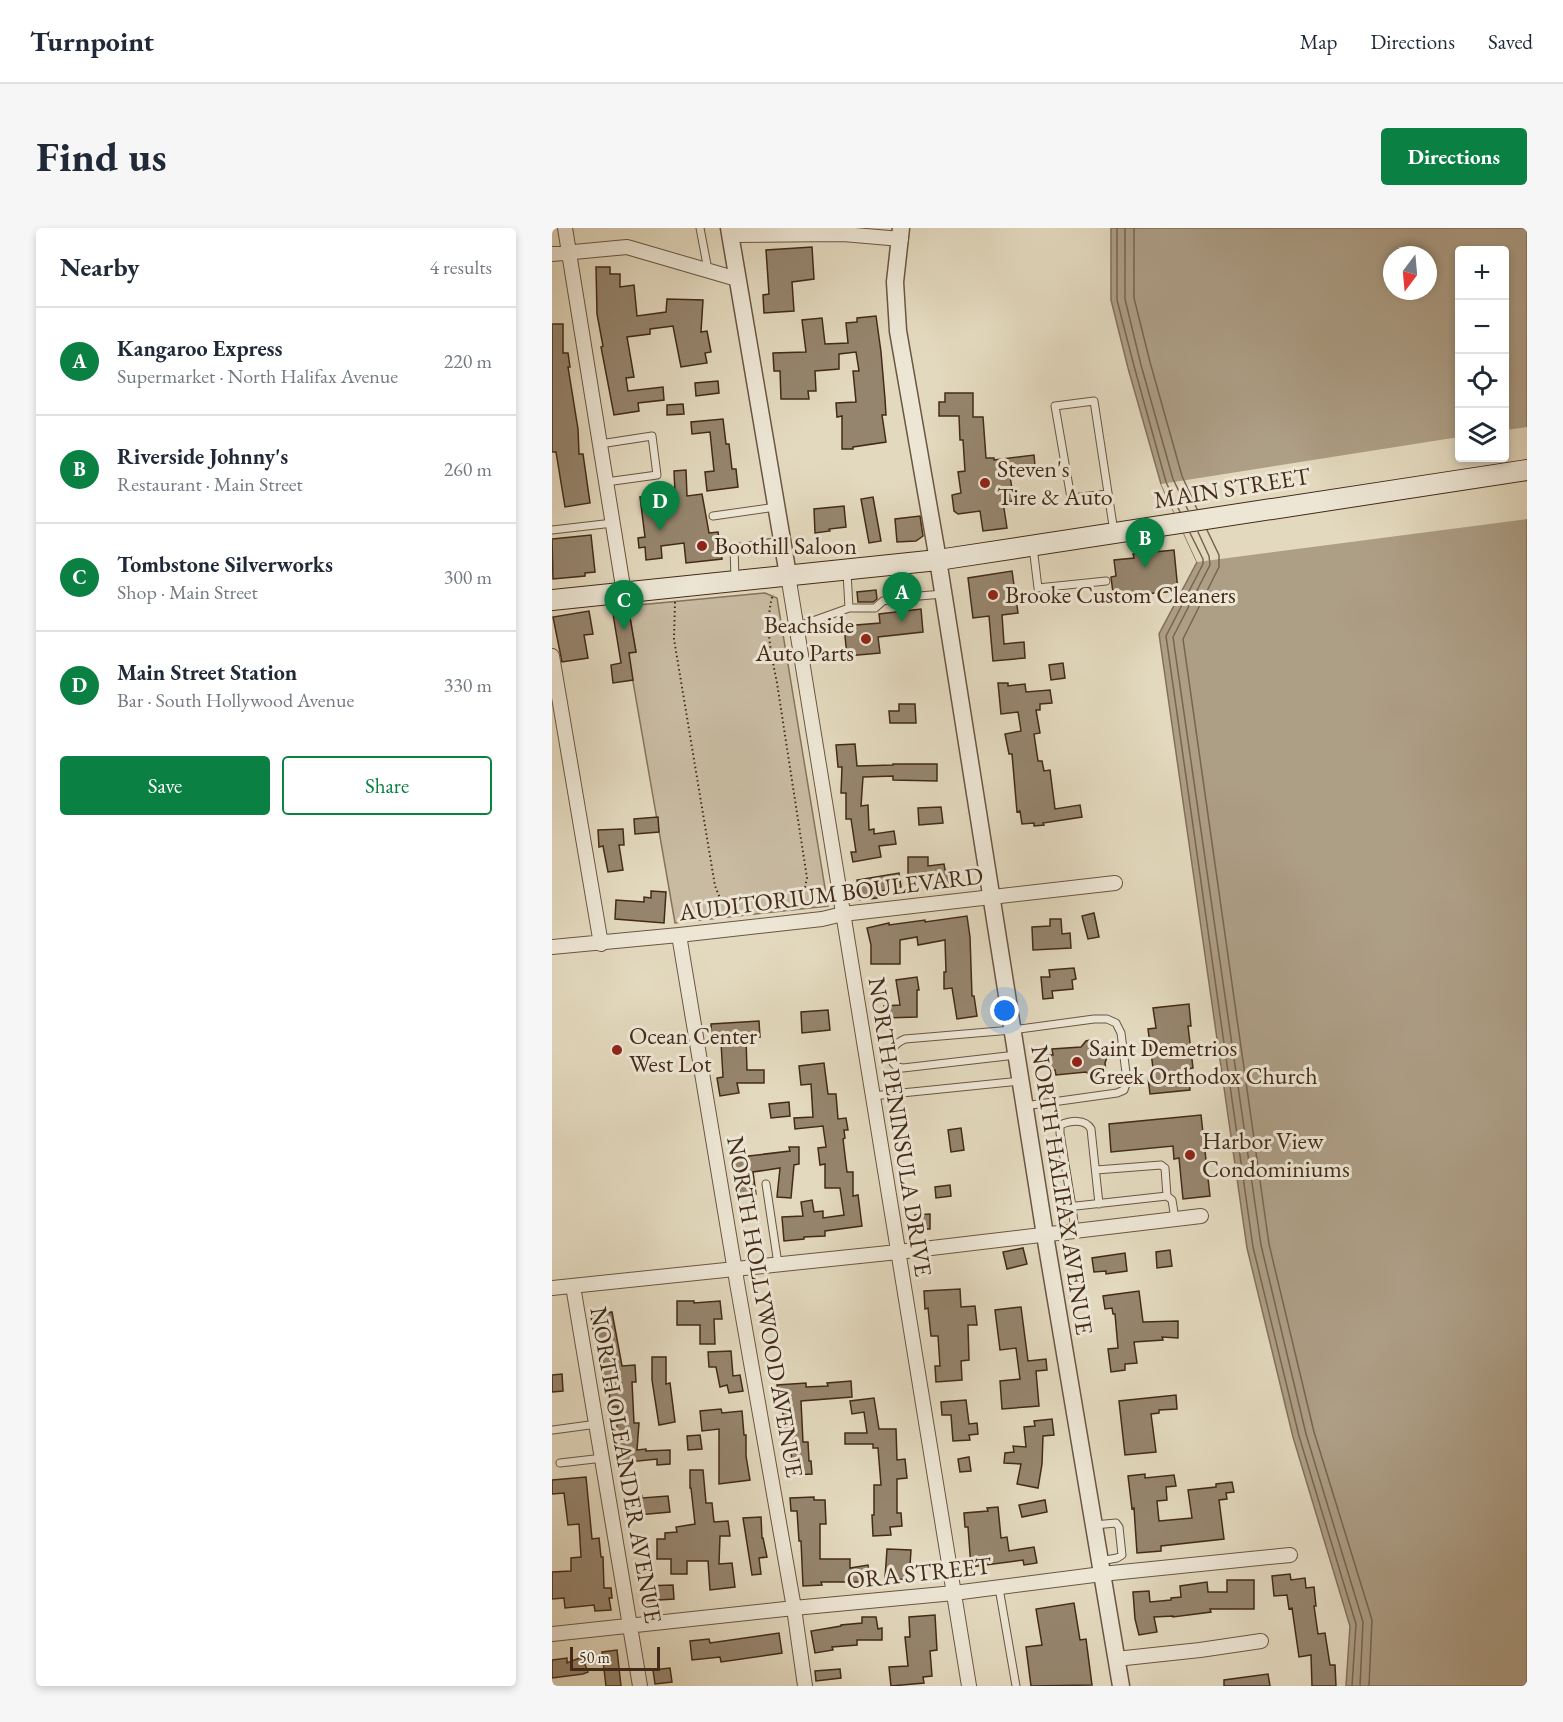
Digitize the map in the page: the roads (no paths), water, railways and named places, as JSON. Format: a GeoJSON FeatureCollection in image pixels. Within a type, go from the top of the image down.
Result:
{"type":"FeatureCollection","features":[{"type":"Feature","properties":{"kind":"main road","name":"MAIN STREET"},"geometry":{"type":"LineString","coordinates":[[552,600],[938,560],[1527,470]]}},
{"type":"Feature","properties":{"kind":"street"},"geometry":{"type":"LineString","coordinates":[[565,228],[624,593]]}},
{"type":"Feature","properties":{"kind":"street"},"geometry":{"type":"LineString","coordinates":[[788,575],[729,231],[901,233]]}},
{"type":"Feature","properties":{"kind":"street","name":"NORTH HALIFAX AVENUE"},"geometry":{"type":"LineString","coordinates":[[901,233],[896,282],[898,331],[938,560],[990,896],[1120,1686]]}},
{"type":"Feature","properties":{"kind":"street"},"geometry":{"type":"LineString","coordinates":[[552,254],[627,246],[738,279]]}},
{"type":"Feature","properties":{"kind":"street","name":"NORTH PENINSULA DRIVE"},"geometry":{"type":"LineString","coordinates":[[788,575],[969,1686]]}},
{"type":"Feature","properties":{"kind":"street"},"geometry":{"type":"LineString","coordinates":[[552,656],[556,704],[601,944]]}},
{"type":"Feature","properties":{"kind":"street","name":"AUDITORIUM BOULEVARD"},"geometry":{"type":"LineString","coordinates":[[552,947],[601,944],[822,919],[843,914],[1115,883]]}},
{"type":"Feature","properties":{"kind":"street","name":"NORTH HOLLYWOOD AVENUE"},"geometry":{"type":"LineString","coordinates":[[680,935],[794,1608],[805,1686]]}},
{"type":"Feature","properties":{"kind":"street"},"geometry":{"type":"LineString","coordinates":[[552,1288],[898,1252],[1201,1216]]}},
{"type":"Feature","properties":{"kind":"street","name":"NORTH OLEANDER AVENUE"},"geometry":{"type":"LineString","coordinates":[[573,1286],[640,1686]]}},
{"type":"Feature","properties":{"kind":"street","name":"ORA STREET"},"geometry":{"type":"LineString","coordinates":[[552,1634],[999,1588],[1101,1567],[1290,1555]]}},
{"type":"Feature","properties":{"kind":"street"},"geometry":{"type":"LineString","coordinates":[[1116,1659],[1261,1641]]}},
{"type":"Feature","properties":{"kind":"lane"},"geometry":{"type":"LineString","coordinates":[[700,228],[708,270]]}},
{"type":"Feature","properties":{"kind":"lane"},"geometry":{"type":"LineString","coordinates":[[1108,494],[1071,498],[1055,406],[1094,401],[1114,532]]}},
{"type":"Feature","properties":{"kind":"lane"},"geometry":{"type":"LineString","coordinates":[[600,444],[652,436],[657,475],[606,482]]}},
{"type":"Feature","properties":{"kind":"lane"},"geometry":{"type":"LineString","coordinates":[[713,516],[776,507]]}},
{"type":"Feature","properties":{"kind":"lane"},"geometry":{"type":"LineString","coordinates":[[552,530],[613,523]]}},
{"type":"Feature","properties":{"kind":"lane"},"geometry":{"type":"LineString","coordinates":[[735,581],[734,548],[782,541]]}},
{"type":"Feature","properties":{"kind":"lane"},"geometry":{"type":"LineString","coordinates":[[1033,544],[1038,588],[1106,581]]}},
{"type":"Feature","properties":{"kind":"lane"},"geometry":{"type":"LineString","coordinates":[[895,564],[897,598]]}},
{"type":"Feature","properties":{"kind":"lane"},"geometry":{"type":"LineString","coordinates":[[847,569],[849,608]]}},
{"type":"Feature","properties":{"kind":"lane"},"geometry":{"type":"LineString","coordinates":[[796,627],[849,608],[875,608],[883,601],[897,598],[943,594]]}},
{"type":"Feature","properties":{"kind":"lane"},"geometry":{"type":"LineString","coordinates":[[1016,1055],[903,1068],[893,1064],[891,1056],[892,1049],[897,1042],[904,1039],[1101,1019],[1116,1023],[1121,1032],[1127,1082],[1124,1090],[1118,1094],[1024,1106]]}},
{"type":"Feature","properties":{"kind":"lane"},"geometry":{"type":"LineString","coordinates":[[872,1096],[1020,1081]]}},
{"type":"Feature","properties":{"kind":"lane"},"geometry":{"type":"LineString","coordinates":[[1075,1231],[1060,1125],[1084,1121],[1092,1129],[1099,1204]]}},
{"type":"Feature","properties":{"kind":"lane"},"geometry":{"type":"LineString","coordinates":[[1096,1170],[1161,1165],[1165,1168],[1167,1196]]}},
{"type":"Feature","properties":{"kind":"lane"},"geometry":{"type":"LineString","coordinates":[[766,1184],[778,1264]]}},
{"type":"Feature","properties":{"kind":"lane"},"geometry":{"type":"LineString","coordinates":[[1072,1207],[1167,1196],[1172,1200],[1174,1219]]}},
{"type":"Feature","properties":{"kind":"lane"},"geometry":{"type":"LineString","coordinates":[[553,1430],[597,1424]]}},
{"type":"Feature","properties":{"kind":"lane"},"geometry":{"type":"LineString","coordinates":[[560,1463],[603,1458]]}},
{"type":"Feature","properties":{"kind":"lane"},"geometry":{"type":"LineString","coordinates":[[1094,1526],[1116,1523],[1119,1527],[1122,1555],[1101,1567]]}},
{"type":"Feature","properties":{"kind":"lane"},"geometry":{"type":"LineString","coordinates":[[999,1588],[1016,1686]]}},
{"type":"Feature","properties":{"kind":"water"},"geometry":{"type":"Polygon","coordinates":[[[1111,228],[1527,228],[1527,1686],[1346,1686],[1350,1626],[1293,1437],[1247,1248],[1159,634],[1197,562],[1161,484],[1111,300],[1111,228]]]}},
{"type":"Feature","properties":{"kind":"place","name":"Steven's Tire & Auto"},"geometry":{"type":"Point","coordinates":[985,483]}},
{"type":"Feature","properties":{"kind":"place","name":"Main Street Station"},"geometry":{"type":"Point","coordinates":[660,531]}},
{"type":"Feature","properties":{"kind":"place","name":"Boothill Saloon"},"geometry":{"type":"Point","coordinates":[702,546]}},
{"type":"Feature","properties":{"kind":"place","name":"Riverside Johnny's"},"geometry":{"type":"Point","coordinates":[1145,568]}},
{"type":"Feature","properties":{"kind":"place","name":"Brooke Custom Cleaners"},"geometry":{"type":"Point","coordinates":[993,595]}},
{"type":"Feature","properties":{"kind":"place","name":"Kangaroo Express"},"geometry":{"type":"Point","coordinates":[902,622]}},
{"type":"Feature","properties":{"kind":"place","name":"Tombstone Silverworks"},"geometry":{"type":"Point","coordinates":[624,630]}},
{"type":"Feature","properties":{"kind":"place","name":"Beachside Auto Parts"},"geometry":{"type":"Point","coordinates":[866,639]}},
{"type":"Feature","properties":{"kind":"place","name":"Ocean Center West Lot"},"geometry":{"type":"Point","coordinates":[617,1050]}},
{"type":"Feature","properties":{"kind":"place","name":"Saint Demetrios Greek Orthodox Church"},"geometry":{"type":"Point","coordinates":[1077,1062]}},
{"type":"Feature","properties":{"kind":"place","name":"Harbor View Condominiums"},"geometry":{"type":"Point","coordinates":[1190,1155]}}]}
